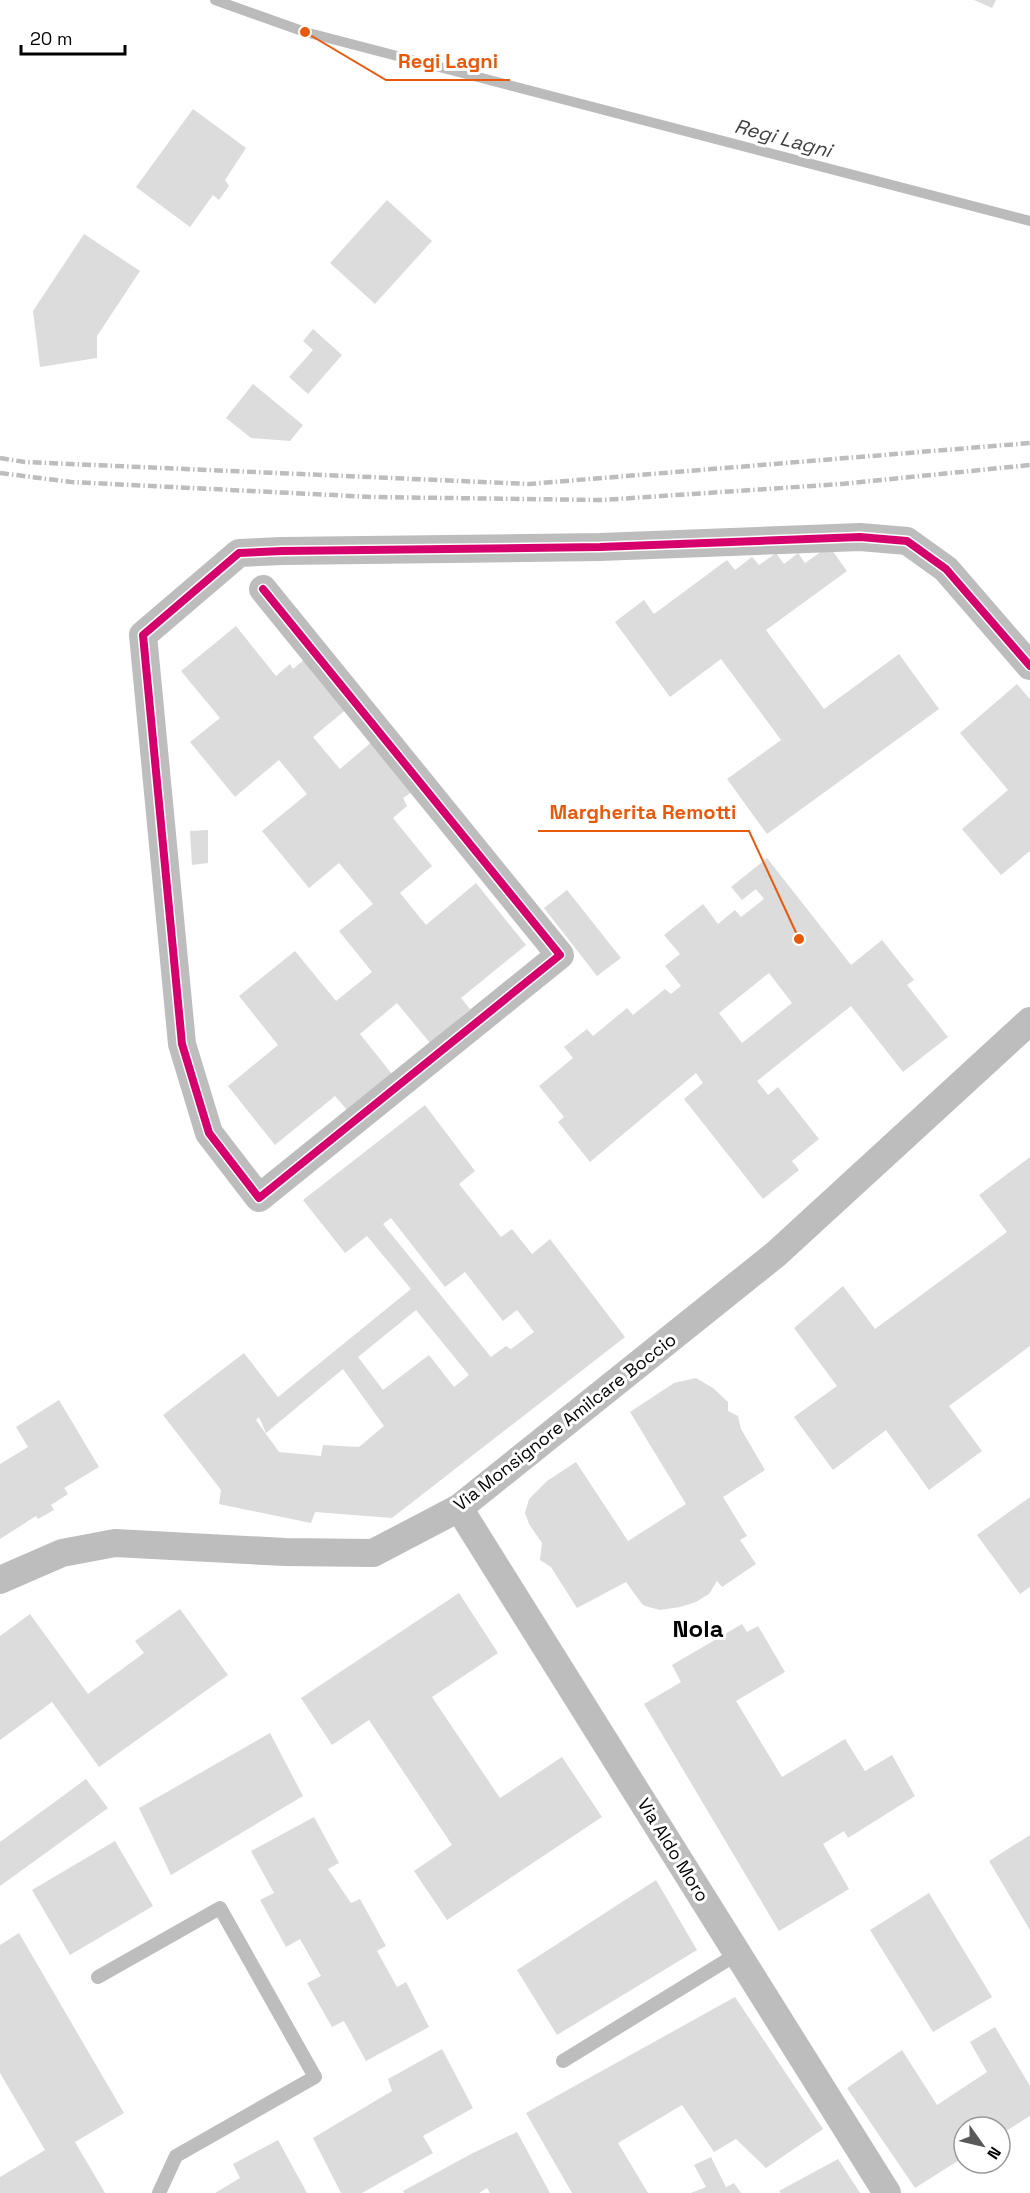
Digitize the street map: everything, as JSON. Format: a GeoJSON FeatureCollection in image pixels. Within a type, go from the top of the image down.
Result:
{"type":"FeatureCollection","features":[{"type":"Feature","properties":{"kind":"street"},"geometry":{"type":"LineString","coordinates":[[262,589],[560,955],[259,1198],[209,1133],[182,1044],[143,635],[239,553],[612,546],[860,537],[908,541],[946,569],[1030,666]]}},
{"type":"Feature","properties":{"kind":"street","name":"Via Monsignore Amilcare Boccio"},"geometry":{"type":"LineString","coordinates":[[0,1580],[62,1553],[115,1543],[285,1552],[374,1553],[459,1508],[776,1254],[1030,1021]]}},
{"type":"Feature","properties":{"kind":"street","name":"Via Aldo Moro"},"geometry":{"type":"LineString","coordinates":[[459,1508],[887,2193]]}},
{"type":"Feature","properties":{"kind":"lane"},"geometry":{"type":"LineString","coordinates":[[98,1977],[220,1908],[315,2077],[176,2156],[159,2193]]}},
{"type":"Feature","properties":{"kind":"lane"},"geometry":{"type":"LineString","coordinates":[[564,2061],[737,1954]]}},
{"type":"Feature","properties":{"kind":"building"},"geometry":{"type":"Polygon","coordinates":[[[974,0],[996,0],[992,8],[974,0]]]}},
{"type":"Feature","properties":{"kind":"building"},"geometry":{"type":"Polygon","coordinates":[[[193,109],[246,148],[225,180],[229,186],[219,200],[213,195],[190,227],[136,187],[193,109]]]}},
{"type":"Feature","properties":{"kind":"building"},"geometry":{"type":"Polygon","coordinates":[[[387,200],[432,241],[375,304],[330,263],[387,200]]]}},
{"type":"Feature","properties":{"kind":"building"},"geometry":{"type":"Polygon","coordinates":[[[84,234],[140,271],[97,336],[97,358],[40,367],[33,311],[84,234]]]}},
{"type":"Feature","properties":{"kind":"building"},"geometry":{"type":"Polygon","coordinates":[[[313,329],[342,355],[308,394],[289,377],[313,350],[303,341],[313,329]]]}},
{"type":"Feature","properties":{"kind":"building"},"geometry":{"type":"Polygon","coordinates":[[[253,384],[303,425],[290,441],[251,438],[226,418],[253,384]]]}},
{"type":"Feature","properties":{"kind":"building"},"geometry":{"type":"Polygon","coordinates":[[[829,546],[847,571],[766,630],[824,709],[899,654],[939,709],[767,834],[727,779],[781,740],[721,659],[670,697],[615,622],[644,600],[654,614],[727,560],[735,570],[752,557],[759,565],[776,553],[784,564],[798,553],[805,563],[829,546]]]}},
{"type":"Feature","properties":{"kind":"building"},"geometry":{"type":"Polygon","coordinates":[[[236,626],[276,676],[290,664],[293,669],[306,658],[348,708],[313,737],[340,769],[374,740],[415,790],[403,798],[407,806],[393,818],[432,866],[400,893],[426,925],[476,883],[526,945],[461,998],[470,1009],[430,1043],[397,1003],[360,1034],[392,1074],[347,1110],[335,1096],[275,1145],[228,1086],[278,1045],[239,996],[295,951],[336,1001],[372,972],[339,931],[373,904],[339,863],[309,888],[262,831],[307,794],[279,760],[235,797],[190,742],[220,718],[181,671],[236,626]]]}},
{"type":"Feature","properties":{"kind":"building"},"geometry":{"type":"Polygon","coordinates":[[[1017,684],[1030,699],[1030,851],[1001,875],[962,829],[1008,790],[960,733],[1017,684]]]}},
{"type":"Feature","properties":{"kind":"building"},"geometry":{"type":"Polygon","coordinates":[[[208,830],[208,863],[192,865],[190,831],[208,830]]]}},
{"type":"Feature","properties":{"kind":"building"},"geometry":{"type":"Polygon","coordinates":[[[767,858],[851,965],[882,940],[914,980],[907,985],[948,1037],[903,1072],[851,1006],[757,1081],[768,1095],[778,1087],[819,1139],[792,1161],[799,1170],[763,1199],[684,1099],[703,1083],[696,1073],[590,1162],[558,1122],[564,1117],[539,1086],[573,1058],[564,1047],[587,1029],[593,1036],[627,1008],[633,1015],[665,989],[671,994],[681,986],[665,966],[680,954],[664,935],[703,904],[718,924],[735,910],[741,917],[764,899],[756,889],[742,900],[731,887],[767,858]],[[769,973],[719,1013],[742,1043],[792,1003],[769,973]]]}},
{"type":"Feature","properties":{"kind":"building"},"geometry":{"type":"Polygon","coordinates":[[[567,890],[621,958],[597,976],[544,908],[567,890]]]}},
{"type":"Feature","properties":{"kind":"building"},"geometry":{"type":"Polygon","coordinates":[[[425,1105],[475,1171],[459,1184],[501,1237],[512,1229],[532,1254],[550,1239],[625,1337],[392,1518],[315,1512],[311,1523],[219,1504],[221,1490],[163,1415],[244,1353],[278,1397],[411,1289],[367,1236],[345,1253],[303,1200],[425,1105]],[[391,1218],[383,1224],[491,1357],[506,1346],[511,1349],[534,1332],[517,1310],[503,1321],[465,1272],[445,1287],[391,1218]],[[416,1310],[358,1357],[383,1390],[429,1355],[454,1387],[469,1375],[416,1310]],[[343,1369],[266,1433],[259,1417],[256,1420],[279,1452],[321,1456],[323,1445],[359,1447],[384,1426],[343,1369]]]}},
{"type":"Feature","properties":{"kind":"building"},"geometry":{"type":"Polygon","coordinates":[[[1030,1157],[1030,1346],[949,1406],[982,1451],[929,1490],[886,1430],[833,1470],[794,1417],[837,1386],[794,1328],[843,1286],[875,1329],[1007,1232],[979,1195],[1030,1157]]]}},
{"type":"Feature","properties":{"kind":"building"},"geometry":{"type":"Polygon","coordinates":[[[696,1378],[713,1388],[728,1402],[728,1411],[738,1416],[741,1429],[765,1470],[723,1497],[747,1536],[740,1540],[756,1564],[722,1587],[717,1581],[709,1594],[696,1602],[680,1607],[660,1610],[645,1606],[626,1582],[577,1608],[551,1567],[540,1560],[542,1543],[529,1524],[525,1513],[529,1499],[547,1481],[576,1462],[628,1541],[686,1504],[630,1412],[674,1383],[696,1378]]]}},
{"type":"Feature","properties":{"kind":"building"},"geometry":{"type":"Polygon","coordinates":[[[59,1400],[99,1467],[64,1488],[68,1494],[51,1505],[54,1510],[38,1519],[36,1516],[0,1539],[0,1464],[28,1447],[16,1427],[59,1400]]]}},
{"type":"Feature","properties":{"kind":"building"},"geometry":{"type":"Polygon","coordinates":[[[1030,1497],[1030,1587],[1020,1594],[977,1535],[1030,1497]]]}},
{"type":"Feature","properties":{"kind":"building"},"geometry":{"type":"Polygon","coordinates":[[[459,1593],[498,1653],[432,1697],[500,1798],[562,1757],[602,1817],[447,1920],[414,1871],[452,1845],[369,1720],[332,1745],[301,1698],[459,1593]]]}},
{"type":"Feature","properties":{"kind":"building"},"geometry":{"type":"Polygon","coordinates":[[[180,1609],[228,1675],[99,1767],[52,1702],[0,1740],[0,1636],[30,1614],[88,1694],[144,1653],[135,1641],[180,1609]]]}},
{"type":"Feature","properties":{"kind":"building"},"geometry":{"type":"Polygon","coordinates":[[[742,1624],[747,1632],[758,1626],[785,1672],[736,1701],[782,1777],[845,1739],[865,1771],[892,1755],[915,1796],[848,1838],[844,1831],[823,1844],[849,1889],[779,1931],[644,1704],[681,1682],[672,1665],[742,1624]]]}},
{"type":"Feature","properties":{"kind":"building"},"geometry":{"type":"Polygon","coordinates":[[[270,1733],[303,1796],[171,1875],[139,1808],[270,1733]]]}},
{"type":"Feature","properties":{"kind":"building"},"geometry":{"type":"Polygon","coordinates":[[[86,1779],[108,1808],[0,1886],[0,1842],[86,1779]]]}},
{"type":"Feature","properties":{"kind":"building"},"geometry":{"type":"Polygon","coordinates":[[[314,1817],[339,1863],[328,1869],[351,1903],[360,1899],[386,1946],[377,1951],[397,1987],[406,1982],[429,2027],[366,2061],[344,2021],[332,2027],[307,1983],[321,1976],[300,1939],[286,1947],[260,1900],[274,1893],[251,1851],[314,1817]]]}},
{"type":"Feature","properties":{"kind":"building"},"geometry":{"type":"Polygon","coordinates":[[[1030,1835],[1030,1930],[989,1861],[1030,1835]]]}},
{"type":"Feature","properties":{"kind":"building"},"geometry":{"type":"Polygon","coordinates":[[[115,1841],[153,1906],[70,1955],[32,1890],[115,1841]]]}},
{"type":"Feature","properties":{"kind":"building"},"geometry":{"type":"Polygon","coordinates":[[[656,1880],[697,1950],[557,2035],[517,1970],[656,1880]]]}},
{"type":"Feature","properties":{"kind":"building"},"geometry":{"type":"Polygon","coordinates":[[[929,1893],[992,1997],[933,2032],[870,1930],[929,1893]]]}},
{"type":"Feature","properties":{"kind":"building"},"geometry":{"type":"Polygon","coordinates":[[[19,1933],[124,2113],[75,2142],[105,2193],[0,2193],[0,2177],[45,2150],[0,2073],[0,1945],[19,1933]]]}},
{"type":"Feature","properties":{"kind":"building"},"geometry":{"type":"Polygon","coordinates":[[[735,1997],[823,2129],[766,2168],[736,2139],[714,2152],[682,2105],[618,2143],[648,2193],[572,2193],[526,2113],[735,1997]]]}},
{"type":"Feature","properties":{"kind":"building"},"geometry":{"type":"Polygon","coordinates":[[[995,2027],[1030,2086],[1030,2116],[1012,2127],[1012,2115],[952,2115],[952,2165],[915,2188],[847,2088],[902,2050],[937,2105],[987,2072],[970,2042],[995,2027]]]}},
{"type":"Feature","properties":{"kind":"building"},"geometry":{"type":"Polygon","coordinates":[[[442,2049],[473,2108],[423,2136],[433,2153],[362,2193],[341,2193],[313,2138],[392,2091],[388,2079],[442,2049]]]}},
{"type":"Feature","properties":{"kind":"building"},"geometry":{"type":"Polygon","coordinates":[[[517,2132],[550,2193],[490,2193],[487,2188],[479,2193],[404,2193],[403,2191],[471,2154],[517,2132]]]}},
{"type":"Feature","properties":{"kind":"building"},"geometry":{"type":"Polygon","coordinates":[[[278,2140],[307,2193],[215,2193],[240,2178],[233,2164],[278,2140]]]}},
{"type":"Feature","properties":{"kind":"building"},"geometry":{"type":"Polygon","coordinates":[[[711,2157],[726,2187],[734,2183],[741,2193],[691,2193],[706,2187],[694,2165],[711,2157]]]}},
{"type":"Feature","properties":{"kind":"building"},"geometry":{"type":"Polygon","coordinates":[[[838,2159],[860,2193],[781,2193],[779,2191],[838,2159]]]}},
{"type":"Feature","properties":{"kind":"waterway","name":"Regi Lagni"},"geometry":{"type":"LineString","coordinates":[[215,0],[305,32],[1030,221]]}},
{"type":"Feature","properties":{"kind":"railway"},"geometry":{"type":"LineString","coordinates":[[0,458],[25,462],[529,484],[1030,443]]}},
{"type":"Feature","properties":{"kind":"railway"},"geometry":{"type":"LineString","coordinates":[[0,473],[71,482],[372,497],[602,500],[841,484],[1030,465]]}},
{"type":"Feature","properties":{"kind":"cycle path"},"geometry":{"type":"LineString","coordinates":[[263,589],[560,955],[259,1198],[209,1133],[182,1044],[143,635],[239,553],[600,547],[860,537],[907,541],[946,569],[1030,666]]}},
{"type":"Feature","properties":{"kind":"place","name":"Regi Lagni"},"geometry":{"type":"Point","coordinates":[305,32]}},
{"type":"Feature","properties":{"kind":"place","name":"Margherita Remotti"},"geometry":{"type":"Point","coordinates":[799,939]}},
{"type":"Feature","properties":{"kind":"district","name":"Nola"},"geometry":{"type":"Point","coordinates":[698,1629]}}]}
